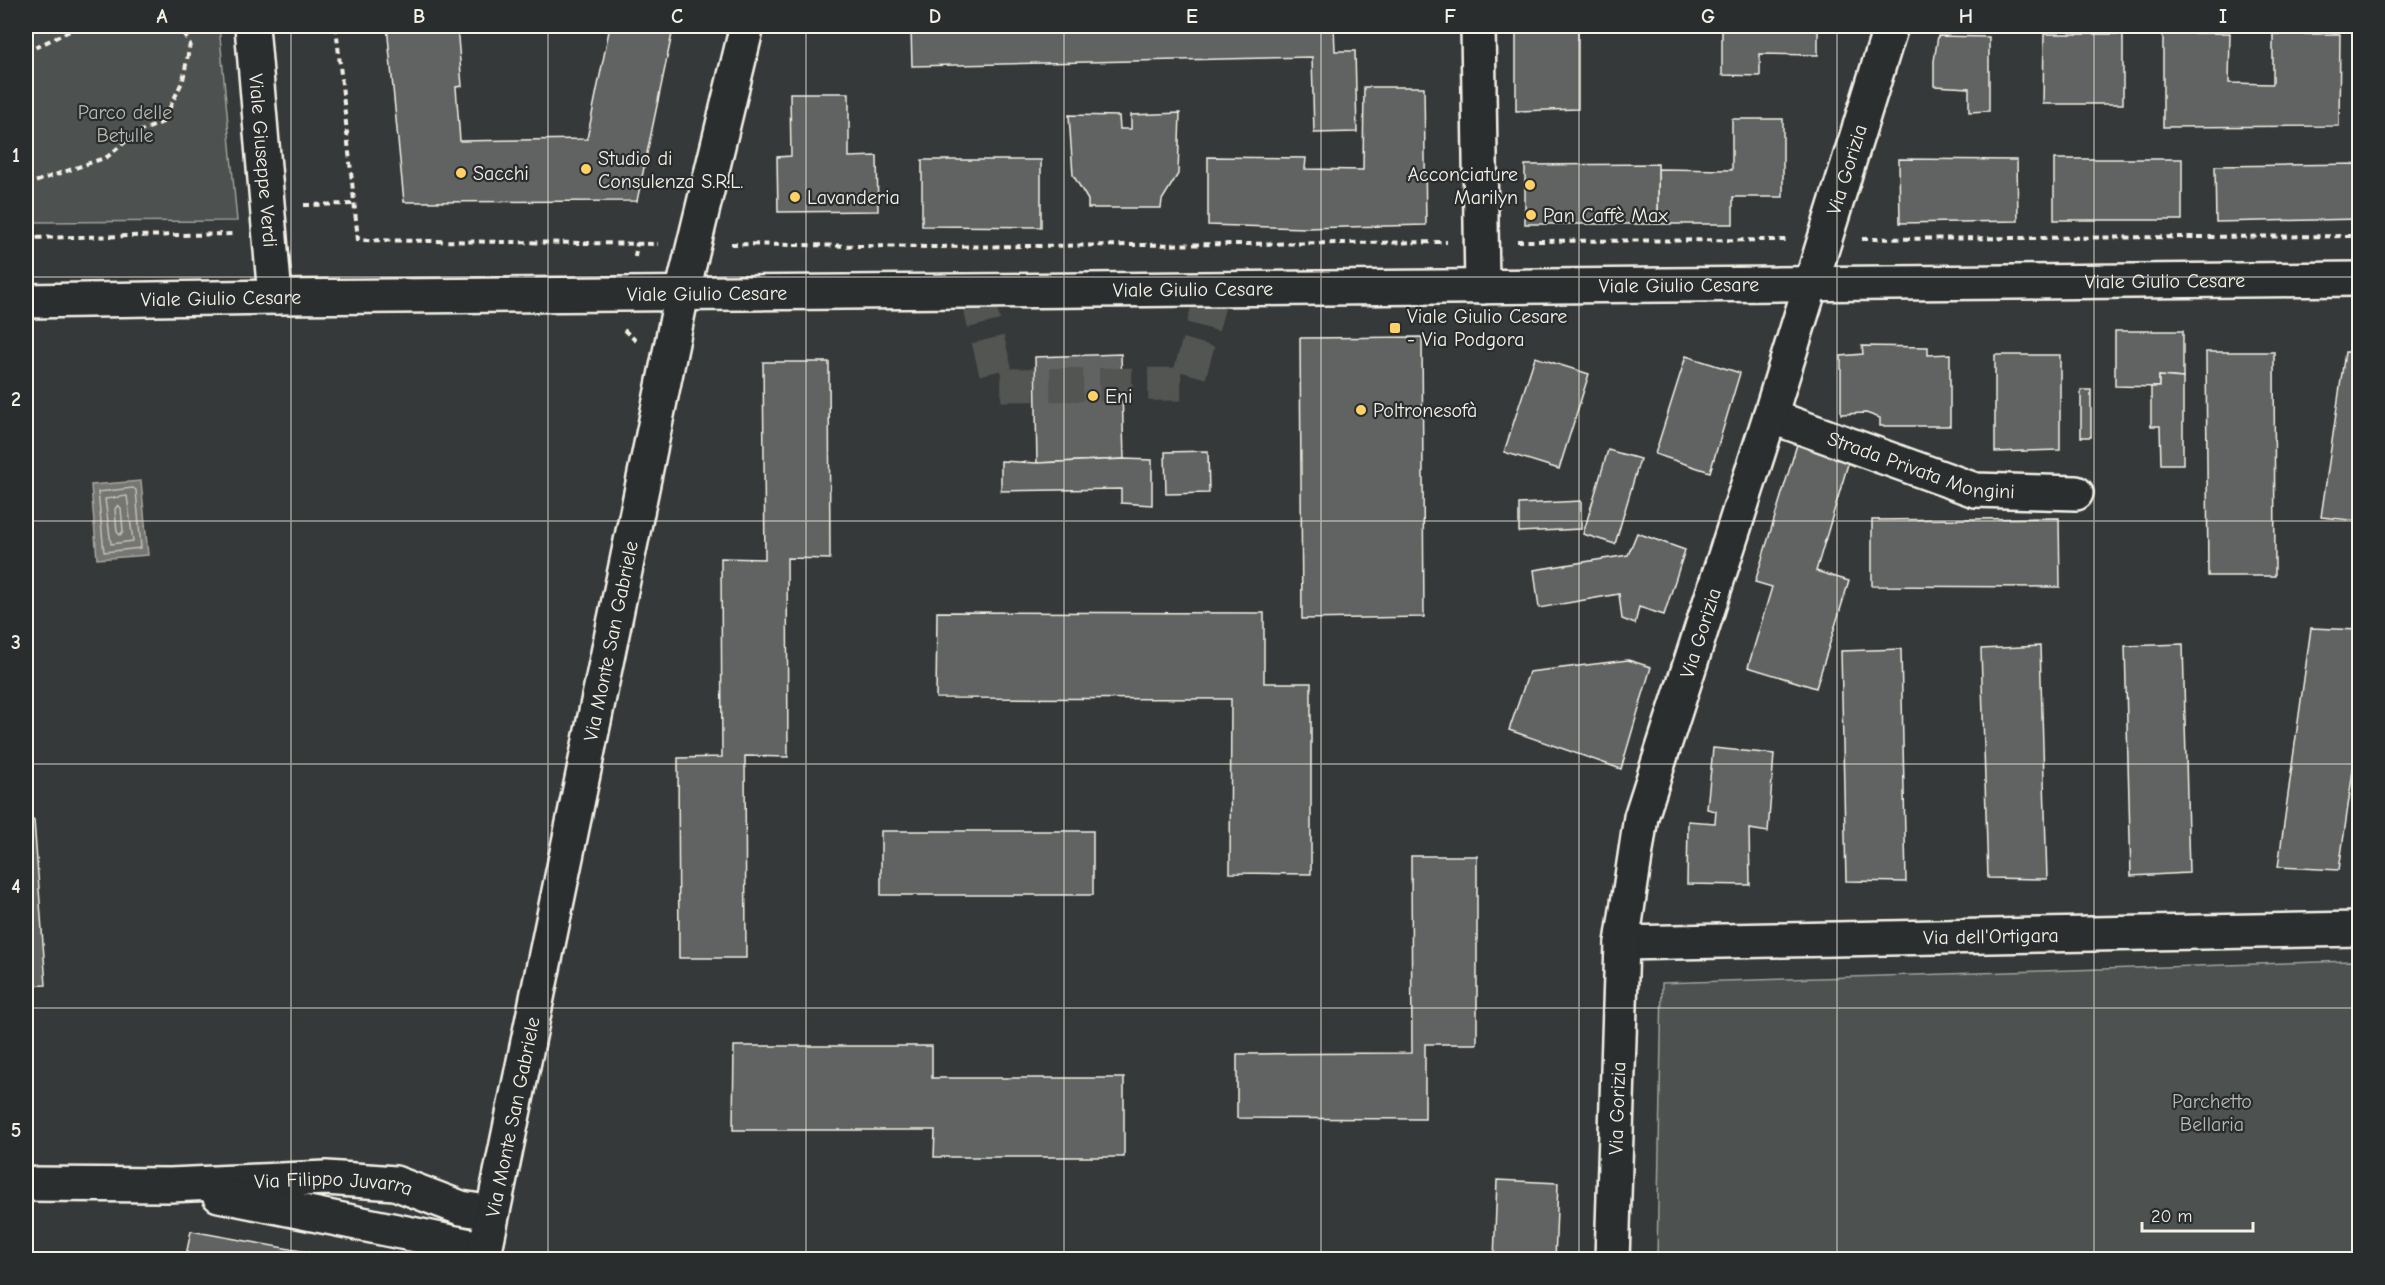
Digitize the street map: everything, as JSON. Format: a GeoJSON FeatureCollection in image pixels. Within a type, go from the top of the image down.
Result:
{"type":"FeatureCollection","features":[{"type":"Feature","properties":{"kind":"street","name":"Viale Giuseppe Verdi"},"geometry":{"type":"LineString","coordinates":[[252,26],[275,297]]}},
{"type":"Feature","properties":{"kind":"street","name":"Via Monte San Gabriele"},"geometry":{"type":"LineString","coordinates":[[484,1254],[682,294],[747,26]]}},
{"type":"Feature","properties":{"kind":"street"},"geometry":{"type":"LineString","coordinates":[[1478,26],[1482,287]]}},
{"type":"Feature","properties":{"kind":"street","name":"Via Gorizia"},"geometry":{"type":"LineString","coordinates":[[1612,1260],[1622,943],[1641,816],[1770,416],[1891,26]]}},
{"type":"Feature","properties":{"kind":"street","name":"Viale Giulio Cesare"},"geometry":{"type":"LineString","coordinates":[[26,302],[275,297],[2360,279]]}},
{"type":"Feature","properties":{"kind":"street","name":"Strada Privata Mongini"},"geometry":{"type":"LineString","coordinates":[[1770,416],[1975,490],[2076,493]]}},
{"type":"Feature","properties":{"kind":"street","name":"Via dell'Ortigara"},"geometry":{"type":"LineString","coordinates":[[1622,943],[2360,929]]}},
{"type":"Feature","properties":{"kind":"street","name":"Via Filippo Juvarra"},"geometry":{"type":"LineString","coordinates":[[26,1184],[170,1185],[326,1178],[395,1183],[461,1208],[492,1213]]}},
{"type":"Feature","properties":{"kind":"street","name":"Via Filippo Juvarra"},"geometry":{"type":"LineString","coordinates":[[170,1185],[484,1254]]}},
{"type":"Feature","properties":{"kind":"path"},"geometry":{"type":"LineString","coordinates":[[26,52],[80,26]]}},
{"type":"Feature","properties":{"kind":"path"},"geometry":{"type":"LineString","coordinates":[[26,185],[107,158],[136,133],[163,122],[183,80],[190,44],[179,26]]}},
{"type":"Feature","properties":{"kind":"path"},"geometry":{"type":"LineString","coordinates":[[336,26],[358,240],[637,243],[634,262]]}},
{"type":"Feature","properties":{"kind":"path"},"geometry":{"type":"LineString","coordinates":[[312,205],[354,204]]}},
{"type":"Feature","properties":{"kind":"path"},"geometry":{"type":"LineString","coordinates":[[26,238],[234,234],[239,225]]}},
{"type":"Feature","properties":{"kind":"path"},"geometry":{"type":"LineString","coordinates":[[1859,239],[2360,236]]}},
{"type":"Feature","properties":{"kind":"path"},"geometry":{"type":"LineString","coordinates":[[1506,241],[1798,240]]}},
{"type":"Feature","properties":{"kind":"path"},"geometry":{"type":"LineString","coordinates":[[728,244],[929,247],[1453,242]]}},
{"type":"Feature","properties":{"kind":"green space","name":"Parco delle Betulle"},"geometry":{"type":"Polygon","coordinates":[[[26,26],[219,26],[237,221],[26,222],[26,26]]]}},
{"type":"Feature","properties":{"kind":"green space","name":"Parchetto Bellaria"},"geometry":{"type":"Polygon","coordinates":[[[2360,962],[2359,1259],[1657,1259],[1662,983],[2360,962]]]}},
{"type":"Feature","properties":{"kind":"water"},"geometry":{"type":"Polygon","coordinates":[[[141,481],[148,555],[97,559],[91,485],[141,481]]]}},
{"type":"Feature","properties":{"kind":"building"},"geometry":{"type":"Polygon","coordinates":[[[387,26],[457,26],[462,86],[456,87],[460,141],[587,139],[610,26],[637,26],[672,34],[637,201],[404,202],[387,26]]]}},
{"type":"Feature","properties":{"kind":"building"},"geometry":{"type":"Polygon","coordinates":[[[1334,26],[1335,51],[1355,51],[1357,132],[1314,133],[1312,57],[912,66],[911,28],[1334,26]]]}},
{"type":"Feature","properties":{"kind":"building"},"geometry":{"type":"Polygon","coordinates":[[[1516,26],[1578,26],[1578,109],[1516,111],[1516,26]]]}},
{"type":"Feature","properties":{"kind":"building"},"geometry":{"type":"Polygon","coordinates":[[[1722,26],[1818,26],[1818,55],[1760,54],[1760,76],[1722,75],[1722,26]]]}},
{"type":"Feature","properties":{"kind":"building"},"geometry":{"type":"Polygon","coordinates":[[[2163,33],[2230,33],[2229,83],[2273,84],[2273,34],[2340,34],[2339,126],[2163,127],[2163,33]]]}},
{"type":"Feature","properties":{"kind":"building"},"geometry":{"type":"Polygon","coordinates":[[[2044,34],[2123,34],[2123,104],[2043,104],[2044,34]]]}},
{"type":"Feature","properties":{"kind":"building"},"geometry":{"type":"Polygon","coordinates":[[[1938,36],[1989,37],[1989,111],[1969,112],[1969,88],[1934,86],[1934,61],[1938,36]]]}},
{"type":"Feature","properties":{"kind":"building"},"geometry":{"type":"Polygon","coordinates":[[[1364,87],[1424,87],[1426,225],[1305,228],[1208,225],[1208,157],[1306,158],[1305,169],[1363,170],[1364,87]]]}},
{"type":"Feature","properties":{"kind":"building"},"geometry":{"type":"Polygon","coordinates":[[[790,93],[849,93],[849,157],[877,156],[878,211],[778,212],[777,157],[791,156],[790,93]]]}},
{"type":"Feature","properties":{"kind":"building"},"geometry":{"type":"Polygon","coordinates":[[[1180,113],[1178,174],[1162,200],[1161,208],[1088,208],[1088,200],[1073,175],[1069,115],[1119,116],[1120,129],[1131,129],[1131,115],[1180,113]]]}},
{"type":"Feature","properties":{"kind":"building"},"geometry":{"type":"Polygon","coordinates":[[[1732,119],[1783,119],[1783,197],[1733,197],[1733,224],[1658,224],[1658,169],[1732,170],[1732,119]]]}},
{"type":"Feature","properties":{"kind":"building"},"geometry":{"type":"Polygon","coordinates":[[[1899,159],[2017,160],[2018,221],[1900,223],[1899,159]]]}},
{"type":"Feature","properties":{"kind":"building"},"geometry":{"type":"Polygon","coordinates":[[[2054,159],[2182,159],[2182,220],[2054,220],[2054,159]]]}},
{"type":"Feature","properties":{"kind":"building"},"geometry":{"type":"Polygon","coordinates":[[[922,160],[1041,160],[1041,227],[922,226],[922,160]]]}},
{"type":"Feature","properties":{"kind":"building"},"geometry":{"type":"Polygon","coordinates":[[[1658,164],[1658,224],[1525,224],[1525,165],[1658,164]]]}},
{"type":"Feature","properties":{"kind":"building"},"geometry":{"type":"Polygon","coordinates":[[[2360,164],[2360,219],[2216,222],[2215,166],[2360,164]]]}},
{"type":"Feature","properties":{"kind":"building"},"geometry":{"type":"Polygon","coordinates":[[[2115,331],[2183,331],[2183,378],[2159,376],[2159,387],[2115,386],[2115,331]]]}},
{"type":"Feature","properties":{"kind":"building","name":"Poltronesofà"},"geometry":{"type":"Polygon","coordinates":[[[1422,337],[1424,617],[1302,619],[1300,338],[1422,337]]]}},
{"type":"Feature","properties":{"kind":"building"},"geometry":{"type":"Polygon","coordinates":[[[1862,346],[1928,347],[1928,355],[1950,354],[1950,426],[1880,426],[1880,418],[1866,413],[1841,414],[1841,356],[1863,354],[1862,346]]]}},
{"type":"Feature","properties":{"kind":"building"},"geometry":{"type":"Polygon","coordinates":[[[2206,352],[2274,352],[2275,576],[2208,576],[2206,352]]]}},
{"type":"Feature","properties":{"kind":"building"},"geometry":{"type":"Polygon","coordinates":[[[2345,352],[2360,352],[2360,521],[2321,517],[2345,352]]]}},
{"type":"Feature","properties":{"kind":"building"},"geometry":{"type":"Polygon","coordinates":[[[1121,354],[1124,459],[1037,463],[1035,357],[1121,354]]]}},
{"type":"Feature","properties":{"kind":"building"},"geometry":{"type":"Polygon","coordinates":[[[1995,355],[2060,355],[2060,450],[1995,452],[1995,355]]]}},
{"type":"Feature","properties":{"kind":"building"},"geometry":{"type":"Polygon","coordinates":[[[1686,356],[1740,373],[1710,472],[1655,454],[1686,356]]]}},
{"type":"Feature","properties":{"kind":"building"},"geometry":{"type":"Polygon","coordinates":[[[1535,357],[1589,374],[1559,469],[1504,452],[1535,357]]]}},
{"type":"Feature","properties":{"kind":"building"},"geometry":{"type":"Polygon","coordinates":[[[763,362],[829,362],[830,559],[787,558],[788,757],[745,756],[746,958],[679,958],[678,758],[722,757],[721,558],[765,559],[763,362]]]}},
{"type":"Feature","properties":{"kind":"building"},"geometry":{"type":"Polygon","coordinates":[[[2159,376],[2183,378],[2183,464],[2161,464],[2160,426],[2151,426],[2151,387],[2159,387],[2159,376]]]}},
{"type":"Feature","properties":{"kind":"building"},"geometry":{"type":"Polygon","coordinates":[[[2081,390],[2091,390],[2091,437],[2081,437],[2081,390]]]}},
{"type":"Feature","properties":{"kind":"building"},"geometry":{"type":"Polygon","coordinates":[[[1799,438],[1851,454],[1816,571],[1849,581],[1816,688],[1748,667],[1772,587],[1755,582],[1799,438]]]}},
{"type":"Feature","properties":{"kind":"building"},"geometry":{"type":"Polygon","coordinates":[[[1608,450],[1640,459],[1615,544],[1583,534],[1608,450]]]}},
{"type":"Feature","properties":{"kind":"building"},"geometry":{"type":"Polygon","coordinates":[[[1208,451],[1209,493],[1166,494],[1165,452],[1208,451]]]}},
{"type":"Feature","properties":{"kind":"building"},"geometry":{"type":"Polygon","coordinates":[[[1152,460],[1152,505],[1121,503],[1121,489],[1001,491],[1001,461],[1037,463],[1152,460]]]}},
{"type":"Feature","properties":{"kind":"building"},"geometry":{"type":"Polygon","coordinates":[[[1581,501],[1581,529],[1519,532],[1519,504],[1581,501]]]}},
{"type":"Feature","properties":{"kind":"building"},"geometry":{"type":"Polygon","coordinates":[[[2059,518],[2060,587],[1872,586],[1872,520],[2059,518]]]}},
{"type":"Feature","properties":{"kind":"building"},"geometry":{"type":"Polygon","coordinates":[[[1637,533],[1685,550],[1664,615],[1639,607],[1635,624],[1622,619],[1619,594],[1539,608],[1534,570],[1628,555],[1637,533]]]}},
{"type":"Feature","properties":{"kind":"building"},"geometry":{"type":"Polygon","coordinates":[[[937,612],[1264,613],[1264,683],[1311,683],[1311,874],[1230,873],[1231,699],[936,698],[937,612]]]}},
{"type":"Feature","properties":{"kind":"building"},"geometry":{"type":"Polygon","coordinates":[[[2311,628],[2360,630],[2360,721],[2339,870],[2278,867],[2311,628]]]}},
{"type":"Feature","properties":{"kind":"building"},"geometry":{"type":"Polygon","coordinates":[[[2183,644],[2189,873],[2131,876],[2125,646],[2183,644]]]}},
{"type":"Feature","properties":{"kind":"building"},"geometry":{"type":"Polygon","coordinates":[[[2040,646],[2047,879],[1988,878],[1981,649],[2040,646]]]}},
{"type":"Feature","properties":{"kind":"building"},"geometry":{"type":"Polygon","coordinates":[[[1901,649],[1906,882],[1846,881],[1841,651],[1901,649]]]}},
{"type":"Feature","properties":{"kind":"building"},"geometry":{"type":"Polygon","coordinates":[[[1628,660],[1651,667],[1621,769],[1509,730],[1529,672],[1628,660]]]}},
{"type":"Feature","properties":{"kind":"building"},"geometry":{"type":"Polygon","coordinates":[[[1713,748],[1774,754],[1768,832],[1749,829],[1750,885],[1687,884],[1688,821],[1715,823],[1716,811],[1707,809],[1713,748]]]}},
{"type":"Feature","properties":{"kind":"building"},"geometry":{"type":"Polygon","coordinates":[[[34,820],[46,985],[26,986],[26,821],[34,820]]]}},
{"type":"Feature","properties":{"kind":"building"},"geometry":{"type":"Polygon","coordinates":[[[881,831],[1093,831],[1093,895],[881,895],[881,831]]]}},
{"type":"Feature","properties":{"kind":"building"},"geometry":{"type":"Polygon","coordinates":[[[1411,856],[1477,856],[1477,1044],[1425,1044],[1425,1119],[1237,1118],[1237,1054],[1412,1053],[1411,856]]]}},
{"type":"Feature","properties":{"kind":"building"},"geometry":{"type":"Polygon","coordinates":[[[734,1046],[932,1046],[932,1078],[1124,1078],[1124,1157],[934,1157],[935,1130],[733,1130],[734,1046]]]}},
{"type":"Feature","properties":{"kind":"building"},"geometry":{"type":"Polygon","coordinates":[[[1497,1180],[1558,1183],[1555,1260],[1494,1260],[1497,1180]]]}},
{"type":"Feature","properties":{"kind":"building"},"geometry":{"type":"Polygon","coordinates":[[[191,1231],[351,1260],[185,1260],[191,1231]]]}},
{"type":"Feature","properties":{"kind":"tunnel"},"geometry":{"type":"LineString","coordinates":[[976,292],[999,385],[1187,384],[1213,290]]}},
{"type":"Feature","properties":{"kind":"place","name":"Studio di Consulenza S.R.L."},"geometry":{"type":"Point","coordinates":[586,169]}},
{"type":"Feature","properties":{"kind":"place","name":"Sacchi"},"geometry":{"type":"Point","coordinates":[461,173]}},
{"type":"Feature","properties":{"kind":"place","name":"Acconciature Marilyn"},"geometry":{"type":"Point","coordinates":[1530,185]}},
{"type":"Feature","properties":{"kind":"place","name":"Lavanderia"},"geometry":{"type":"Point","coordinates":[795,197]}},
{"type":"Feature","properties":{"kind":"place","name":"Pan Caffè Max"},"geometry":{"type":"Point","coordinates":[1531,215]}},
{"type":"Feature","properties":{"kind":"place","name":"Viale Giulio Cesare - Via Podgora"},"geometry":{"type":"Point","coordinates":[1395,328]}},
{"type":"Feature","properties":{"kind":"place","name":"Eni"},"geometry":{"type":"Point","coordinates":[1093,396]}},
{"type":"Feature","properties":{"kind":"place","name":"Poltronesofà"},"geometry":{"type":"Point","coordinates":[1361,410]}}]}
